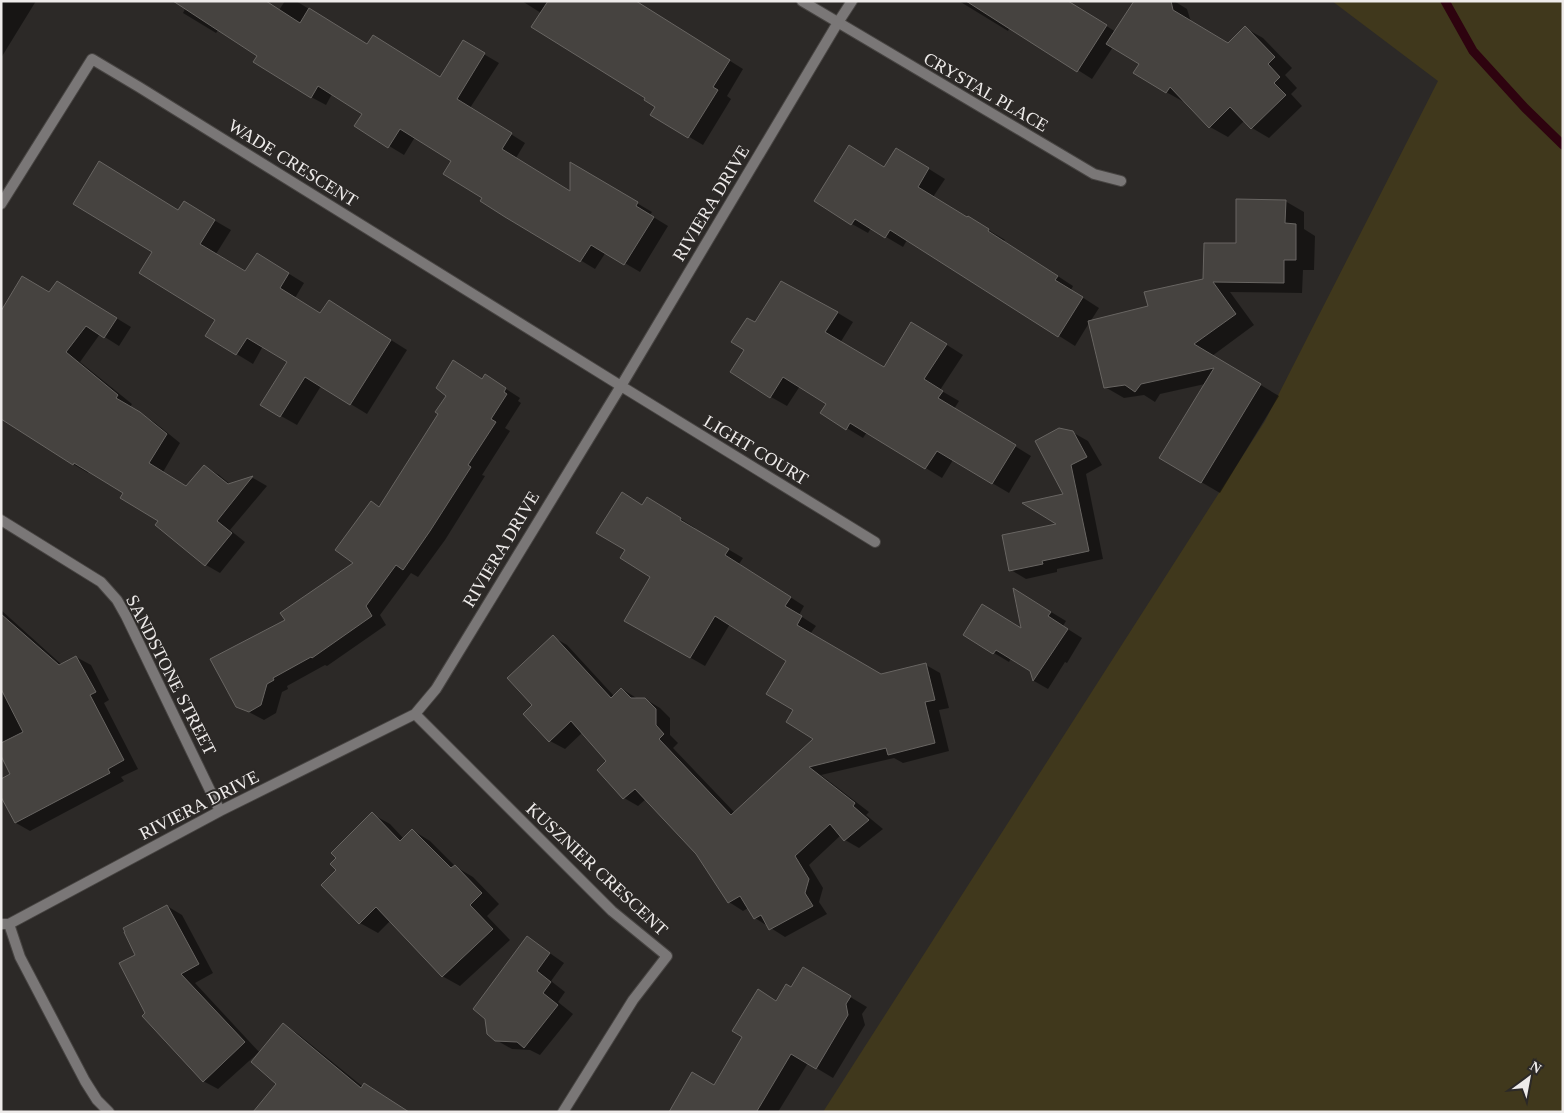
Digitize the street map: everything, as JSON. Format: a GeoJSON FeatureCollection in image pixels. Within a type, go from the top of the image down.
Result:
{"type":"FeatureCollection","features":[{"type":"Feature","properties":{"kind":"street","name":"CRYSTAL PLACE"},"geometry":{"type":"LineString","coordinates":[[802,1],[837,24],[1094,174],[1121,181]]}},
{"type":"Feature","properties":{"kind":"street","name":"RIVIERA DRIVE"},"geometry":{"type":"LineString","coordinates":[[5,924],[220,811],[415,714],[436,689],[852,1]]}},
{"type":"Feature","properties":{"kind":"street","name":"WADE CRESCENT"},"geometry":{"type":"LineString","coordinates":[[1,204],[92,59],[620,386]]}},
{"type":"Feature","properties":{"kind":"street","name":"LIGHT COURT"},"geometry":{"type":"LineString","coordinates":[[620,386],[875,542]]}},
{"type":"Feature","properties":{"kind":"street","name":"SANDSTONE STREET"},"geometry":{"type":"LineString","coordinates":[[1,520],[101,582],[116,600],[126,616],[220,811]]}},
{"type":"Feature","properties":{"kind":"street","name":"KUSZNIER CRESCENT"},"geometry":{"type":"LineString","coordinates":[[415,714],[612,911],[667,956],[633,1000],[563,1112]]}},
{"type":"Feature","properties":{"kind":"street"},"geometry":{"type":"LineString","coordinates":[[5,924],[20,957],[85,1082],[97,1100],[109,1112]]}},
{"type":"Feature","properties":{"kind":"shaded area"},"geometry":{"type":"Polygon","coordinates":[[[1332,1],[1563,1],[1563,1112],[823,1112],[1265,421],[1438,81],[1332,1]]]}},
{"type":"Feature","properties":{"kind":"building"},"geometry":{"type":"Polygon","coordinates":[[[173,1],[266,1],[300,23],[309,8],[367,44],[373,35],[440,77],[463,40],[485,53],[457,99],[512,133],[502,149],[570,191],[570,162],[638,202],[636,206],[654,217],[624,265],[591,245],[580,262],[480,201],[482,198],[443,174],[451,161],[400,129],[388,148],[354,126],[362,114],[318,86],[311,98],[253,62],[257,56],[173,1]]]}},
{"type":"Feature","properties":{"kind":"building"},"geometry":{"type":"Polygon","coordinates":[[[548,1],[636,1],[730,60],[713,87],[718,90],[688,138],[650,115],[655,107],[644,100],[645,98],[531,27],[548,1]]]}},
{"type":"Feature","properties":{"kind":"building"},"geometry":{"type":"Polygon","coordinates":[[[966,1],[1068,1],[1107,25],[1077,72],[966,1]]]}},
{"type":"Feature","properties":{"kind":"building"},"geometry":{"type":"Polygon","coordinates":[[[1134,1],[1171,1],[1173,10],[1228,43],[1245,26],[1275,57],[1268,64],[1280,77],[1274,83],[1286,95],[1251,129],[1230,107],[1209,128],[1170,87],[1166,93],[1133,73],[1139,64],[1106,44],[1134,1]]]}},
{"type":"Feature","properties":{"kind":"building"},"geometry":{"type":"Polygon","coordinates":[[[849,145],[884,167],[896,148],[929,168],[918,187],[989,229],[988,231],[1058,276],[1055,280],[1083,297],[1058,337],[890,230],[885,238],[855,219],[851,225],[814,201],[849,145]]]}},
{"type":"Feature","properties":{"kind":"building"},"geometry":{"type":"Polygon","coordinates":[[[99,161],[178,210],[184,201],[215,220],[200,244],[245,271],[257,253],[289,273],[280,288],[320,313],[329,300],[391,340],[350,405],[305,377],[280,417],[260,405],[287,362],[247,338],[236,355],[205,336],[215,320],[139,273],[152,252],[73,204],[99,161]]]}},
{"type":"Feature","properties":{"kind":"building"},"geometry":{"type":"Polygon","coordinates":[[[1236,199],[1286,200],[1285,223],[1296,224],[1296,260],[1284,260],[1284,283],[1213,282],[1236,314],[1194,344],[1261,384],[1201,483],[1159,458],[1214,368],[1141,384],[1135,392],[1125,385],[1104,388],[1088,321],[1148,306],[1144,292],[1203,279],[1204,243],[1236,243],[1236,199]]]}},
{"type":"Feature","properties":{"kind":"building"},"geometry":{"type":"Polygon","coordinates":[[[22,276],[49,292],[57,281],[117,318],[104,338],[86,326],[66,352],[118,395],[116,398],[140,412],[167,434],[149,463],[186,486],[204,465],[228,484],[253,476],[217,521],[232,533],[205,566],[155,525],[158,521],[120,498],[123,493],[74,463],[73,465],[1,419],[1,311],[22,276]]]}},
{"type":"Feature","properties":{"kind":"building"},"geometry":{"type":"Polygon","coordinates":[[[781,281],[838,312],[825,332],[884,367],[911,322],[947,344],[924,379],[943,391],[938,398],[1016,445],[992,484],[937,451],[925,469],[850,423],[846,430],[820,413],[826,404],[783,377],[770,398],[730,372],[744,350],[731,342],[747,318],[755,322],[781,281]]]}},
{"type":"Feature","properties":{"kind":"building"},"geometry":{"type":"Polygon","coordinates":[[[453,360],[482,379],[485,374],[506,388],[504,392],[507,394],[491,419],[496,422],[468,465],[471,467],[403,570],[396,565],[366,606],[372,616],[312,658],[273,678],[274,680],[267,684],[261,705],[249,712],[236,707],[210,659],[285,620],[280,613],[353,563],[335,550],[371,501],[379,507],[438,414],[435,412],[446,396],[436,388],[453,360]]]}},
{"type":"Feature","properties":{"kind":"building"},"geometry":{"type":"Polygon","coordinates":[[[1059,428],[1073,431],[1087,457],[1071,465],[1089,551],[1042,561],[1043,564],[1009,571],[1002,535],[1056,524],[1022,503],[1063,494],[1035,441],[1059,428]]]}},
{"type":"Feature","properties":{"kind":"building"},"geometry":{"type":"Polygon","coordinates":[[[622,492],[642,505],[647,497],[681,518],[680,520],[729,549],[725,555],[791,597],[785,606],[802,616],[797,625],[881,674],[926,663],[935,700],[925,702],[935,743],[888,755],[886,748],[809,767],[855,803],[853,806],[869,820],[844,841],[830,824],[795,856],[809,879],[805,893],[813,906],[769,930],[761,915],[754,919],[740,896],[728,903],[696,854],[635,789],[623,799],[597,770],[606,761],[571,721],[549,742],[523,714],[532,705],[507,678],[553,635],[611,698],[621,688],[631,698],[645,698],[656,709],[656,725],[664,734],[659,739],[731,815],[813,739],[786,722],[793,710],[766,694],[786,661],[715,616],[690,658],[624,621],[650,577],[620,558],[625,550],[596,533],[622,492]]]}},
{"type":"Feature","properties":{"kind":"building"},"geometry":{"type":"Polygon","coordinates":[[[1013,588],[1051,612],[1048,616],[1068,629],[1033,681],[1030,671],[996,650],[993,654],[963,635],[982,604],[1021,628],[1013,588]]]}},
{"type":"Feature","properties":{"kind":"building"},"geometry":{"type":"Polygon","coordinates":[[[1,614],[59,665],[76,656],[96,692],[90,695],[124,760],[108,769],[110,773],[15,823],[1,797],[1,779],[10,774],[1,756],[1,743],[23,732],[1,689],[1,614]]]}},
{"type":"Feature","properties":{"kind":"building"},"geometry":{"type":"Polygon","coordinates":[[[372,812],[400,841],[412,829],[451,868],[455,865],[482,893],[470,905],[493,929],[442,977],[376,907],[359,924],[321,885],[336,870],[330,864],[336,858],[331,853],[372,812]]]}},
{"type":"Feature","properties":{"kind":"building"},"geometry":{"type":"Polygon","coordinates":[[[167,905],[199,964],[181,974],[245,1042],[203,1082],[142,1016],[145,1013],[119,963],[135,955],[123,928],[167,905]]]}},
{"type":"Feature","properties":{"kind":"building"},"geometry":{"type":"Polygon","coordinates":[[[527,936],[550,953],[537,971],[551,982],[543,993],[558,1005],[524,1048],[517,1042],[495,1041],[487,1034],[485,1019],[473,1009],[527,936]]]}},
{"type":"Feature","properties":{"kind":"building"},"geometry":{"type":"Polygon","coordinates":[[[803,967],[851,996],[846,1004],[848,1015],[816,1069],[791,1054],[758,1112],[669,1112],[692,1072],[714,1085],[742,1037],[732,1031],[758,989],[776,1001],[786,984],[791,987],[803,967]]]}},
{"type":"Feature","properties":{"kind":"building"},"geometry":{"type":"Polygon","coordinates":[[[283,1023],[361,1088],[364,1083],[409,1112],[253,1112],[276,1084],[251,1062],[283,1023]]]}},
{"type":"Feature","properties":{"kind":"waterway"},"geometry":{"type":"LineString","coordinates":[[1445,1],[1473,51],[1525,108],[1563,145]]}}]}
